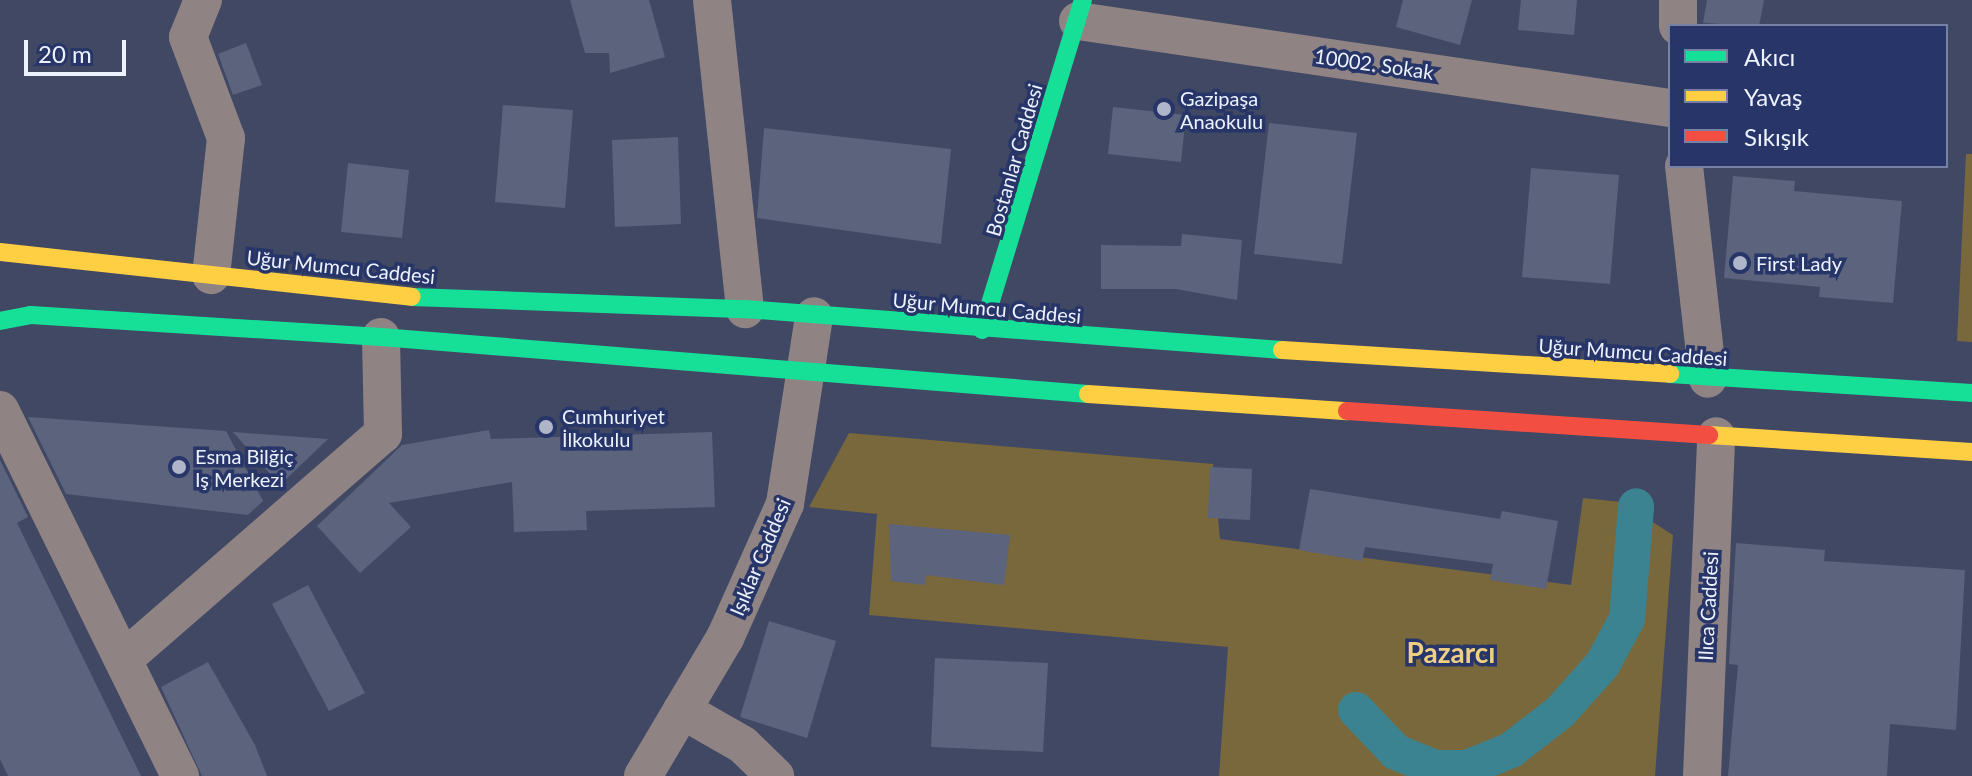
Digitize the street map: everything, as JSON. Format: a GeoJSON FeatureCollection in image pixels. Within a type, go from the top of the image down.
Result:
{"type":"FeatureCollection","features":[{"type":"Feature","properties":{"kind":"main road","name":"Bostanlar Caddesi"},"geometry":{"type":"LineString","coordinates":[[982,330],[1080,10]]}},
{"type":"Feature","properties":{"kind":"main road","name":"Uğur Mumcu Caddesi"},"geometry":{"type":"LineString","coordinates":[[0,252],[437,300],[745,309],[982,330],[1708,379],[1972,393]]}},
{"type":"Feature","properties":{"kind":"main road"},"geometry":{"type":"LineString","coordinates":[[0,321],[31,315],[381,337],[807,371],[1972,452]]}},
{"type":"Feature","properties":{"kind":"main road"},"geometry":{"type":"LineString","coordinates":[[0,345],[31,315]]}},
{"type":"Feature","properties":{"kind":"street"},"geometry":{"type":"LineString","coordinates":[[203,0],[188,37],[226,138],[211,275]]}},
{"type":"Feature","properties":{"kind":"street"},"geometry":{"type":"LineString","coordinates":[[712,0],[745,309]]}},
{"type":"Feature","properties":{"kind":"street"},"geometry":{"type":"LineString","coordinates":[[1678,0],[1678,24]]}},
{"type":"Feature","properties":{"kind":"street","name":"10002. Sokak"},"geometry":{"type":"LineString","coordinates":[[1080,10],[1668,108]]}},
{"type":"Feature","properties":{"kind":"street"},"geometry":{"type":"LineString","coordinates":[[1684,168],[1708,379]]}},
{"type":"Feature","properties":{"kind":"street","name":"Işıklar Caddesi"},"geometry":{"type":"LineString","coordinates":[[643,776],[725,638],[785,504],[814,316]]}},
{"type":"Feature","properties":{"kind":"street"},"geometry":{"type":"LineString","coordinates":[[125,658],[383,434],[381,337]]}},
{"type":"Feature","properties":{"kind":"street"},"geometry":{"type":"LineString","coordinates":[[0,410],[125,658],[180,776]]}},
{"type":"Feature","properties":{"kind":"street","name":"Ilıca Caddesi"},"geometry":{"type":"LineString","coordinates":[[1702,776],[1716,436]]}},
{"type":"Feature","properties":{"kind":"street"},"geometry":{"type":"LineString","coordinates":[[682,710],[743,745],[775,776]]}},
{"type":"Feature","properties":{"kind":"shaded area"},"geometry":{"type":"Polygon","coordinates":[[[1966,154],[1972,154],[1972,342],[1957,341],[1966,154]]]}},
{"type":"Feature","properties":{"kind":"shaded area"},"geometry":{"type":"Polygon","coordinates":[[[849,433],[1213,464],[1220,539],[1571,585],[1583,498],[1621,502],[1673,535],[1655,776],[1219,776],[1228,647],[869,615],[877,514],[809,507],[849,433]]]}},
{"type":"Feature","properties":{"kind":"building"},"geometry":{"type":"Polygon","coordinates":[[[570,0],[649,0],[665,57],[610,73],[609,53],[585,53],[570,0]]]}},
{"type":"Feature","properties":{"kind":"building"},"geometry":{"type":"Polygon","coordinates":[[[1403,0],[1472,0],[1460,45],[1396,27],[1403,0]]]}},
{"type":"Feature","properties":{"kind":"building"},"geometry":{"type":"Polygon","coordinates":[[[1521,0],[1577,0],[1574,35],[1518,30],[1521,0]]]}},
{"type":"Feature","properties":{"kind":"building"},"geometry":{"type":"Polygon","coordinates":[[[1707,0],[1764,0],[1759,24],[1703,23],[1707,0]]]}},
{"type":"Feature","properties":{"kind":"building"},"geometry":{"type":"Polygon","coordinates":[[[246,43],[262,85],[233,95],[218,54],[246,43]]]}},
{"type":"Feature","properties":{"kind":"building"},"geometry":{"type":"Polygon","coordinates":[[[503,105],[573,110],[565,208],[495,202],[503,105]]]}},
{"type":"Feature","properties":{"kind":"building","name":"Gazipaşa Anaokulu"},"geometry":{"type":"Polygon","coordinates":[[[1113,107],[1186,115],[1181,162],[1108,154],[1113,107]]]}},
{"type":"Feature","properties":{"kind":"building"},"geometry":{"type":"Polygon","coordinates":[[[1269,123],[1357,133],[1342,264],[1254,254],[1269,123]]]}},
{"type":"Feature","properties":{"kind":"building"},"geometry":{"type":"Polygon","coordinates":[[[764,128],[951,149],[941,244],[757,218],[764,128]]]}},
{"type":"Feature","properties":{"kind":"building"},"geometry":{"type":"Polygon","coordinates":[[[678,137],[681,224],[615,227],[612,140],[678,137]]]}},
{"type":"Feature","properties":{"kind":"building"},"geometry":{"type":"Polygon","coordinates":[[[348,163],[409,170],[402,238],[341,232],[348,163]]]}},
{"type":"Feature","properties":{"kind":"building"},"geometry":{"type":"Polygon","coordinates":[[[1531,168],[1619,175],[1610,284],[1522,277],[1531,168]]]}},
{"type":"Feature","properties":{"kind":"building"},"geometry":{"type":"Polygon","coordinates":[[[1733,176],[1795,181],[1794,191],[1902,201],[1893,303],[1819,297],[1820,287],[1724,278],[1733,176]]]}},
{"type":"Feature","properties":{"kind":"building"},"geometry":{"type":"Polygon","coordinates":[[[1182,234],[1242,240],[1237,300],[1176,289],[1101,289],[1101,245],[1181,246],[1182,234]]]}},
{"type":"Feature","properties":{"kind":"building","name":"Esma Bilğiç Iş Merkezi"},"geometry":{"type":"Polygon","coordinates":[[[28,417],[226,431],[263,501],[248,515],[66,494],[28,417]]]}},
{"type":"Feature","properties":{"kind":"building"},"geometry":{"type":"Polygon","coordinates":[[[489,430],[491,439],[712,432],[715,507],[586,511],[587,530],[514,532],[512,482],[389,503],[411,527],[360,573],[317,526],[402,445],[489,430]]]}},
{"type":"Feature","properties":{"kind":"building"},"geometry":{"type":"Polygon","coordinates":[[[233,432],[328,439],[280,485],[233,432]]]}},
{"type":"Feature","properties":{"kind":"building"},"geometry":{"type":"Polygon","coordinates":[[[0,460],[28,517],[17,523],[141,776],[8,776],[0,759],[0,460]]]}},
{"type":"Feature","properties":{"kind":"building"},"geometry":{"type":"Polygon","coordinates":[[[1210,467],[1252,469],[1250,520],[1208,518],[1210,467]]]}},
{"type":"Feature","properties":{"kind":"building"},"geometry":{"type":"Polygon","coordinates":[[[1310,489],[1500,519],[1502,511],[1558,521],[1546,589],[1490,580],[1493,564],[1365,547],[1362,561],[1299,550],[1310,489]]]}},
{"type":"Feature","properties":{"kind":"building"},"geometry":{"type":"Polygon","coordinates":[[[889,524],[1010,535],[1004,585],[926,575],[925,585],[891,581],[889,524]]]}},
{"type":"Feature","properties":{"kind":"building"},"geometry":{"type":"Polygon","coordinates":[[[1736,543],[1825,550],[1824,561],[1965,570],[1956,730],[1890,724],[1887,776],[1728,776],[1738,665],[1729,664],[1736,543]]]}},
{"type":"Feature","properties":{"kind":"building"},"geometry":{"type":"Polygon","coordinates":[[[308,585],[365,693],[329,711],[272,604],[308,585]]]}},
{"type":"Feature","properties":{"kind":"building"},"geometry":{"type":"Polygon","coordinates":[[[769,621],[836,641],[807,738],[740,717],[769,621]]]}},
{"type":"Feature","properties":{"kind":"building"},"geometry":{"type":"Polygon","coordinates":[[[935,658],[1048,663],[1043,752],[931,747],[935,658]]]}},
{"type":"Feature","properties":{"kind":"building"},"geometry":{"type":"Polygon","coordinates":[[[208,662],[255,745],[267,776],[202,776],[161,687],[208,662]]]}},
{"type":"Feature","properties":{"kind":"waterway"},"geometry":{"type":"LineString","coordinates":[[1356,710],[1396,752],[1435,768],[1467,768],[1511,750],[1560,712],[1602,665],[1627,619],[1636,506]]}},
{"type":"Feature","properties":{"kind":"traffic: fast"},"geometry":{"type":"LineString","coordinates":[[982,330],[1083,0]]}},
{"type":"Feature","properties":{"kind":"traffic: fast"},"geometry":{"type":"LineString","coordinates":[[412,297],[745,309],[1282,350]]}},
{"type":"Feature","properties":{"kind":"traffic: fast"},"geometry":{"type":"LineString","coordinates":[[0,321],[31,315],[381,337],[1088,394]]}},
{"type":"Feature","properties":{"kind":"traffic: fast"},"geometry":{"type":"LineString","coordinates":[[1670,374],[1972,393]]}},
{"type":"Feature","properties":{"kind":"traffic: slow"},"geometry":{"type":"LineString","coordinates":[[0,252],[412,297]]}},
{"type":"Feature","properties":{"kind":"traffic: slow"},"geometry":{"type":"LineString","coordinates":[[1282,350],[1670,374]]}},
{"type":"Feature","properties":{"kind":"traffic: slow"},"geometry":{"type":"LineString","coordinates":[[1088,394],[1347,411]]}},
{"type":"Feature","properties":{"kind":"traffic: slow"},"geometry":{"type":"LineString","coordinates":[[1709,435],[1972,452]]}},
{"type":"Feature","properties":{"kind":"traffic: jam"},"geometry":{"type":"LineString","coordinates":[[1347,411],[1709,435]]}},
{"type":"Feature","properties":{"kind":"place","name":"Gazipaşa Anaokulu"},"geometry":{"type":"Point","coordinates":[1164,109]}},
{"type":"Feature","properties":{"kind":"place","name":"First Lady"},"geometry":{"type":"Point","coordinates":[1740,263]}},
{"type":"Feature","properties":{"kind":"place","name":"Cumhuriyet İlkokulu"},"geometry":{"type":"Point","coordinates":[546,427]}},
{"type":"Feature","properties":{"kind":"place","name":"Esma Bilğiç Iş Merkezi"},"geometry":{"type":"Point","coordinates":[179,467]}},
{"type":"Feature","properties":{"kind":"district","name":"Pazarcı"},"geometry":{"type":"Point","coordinates":[1451,652]}}]}
